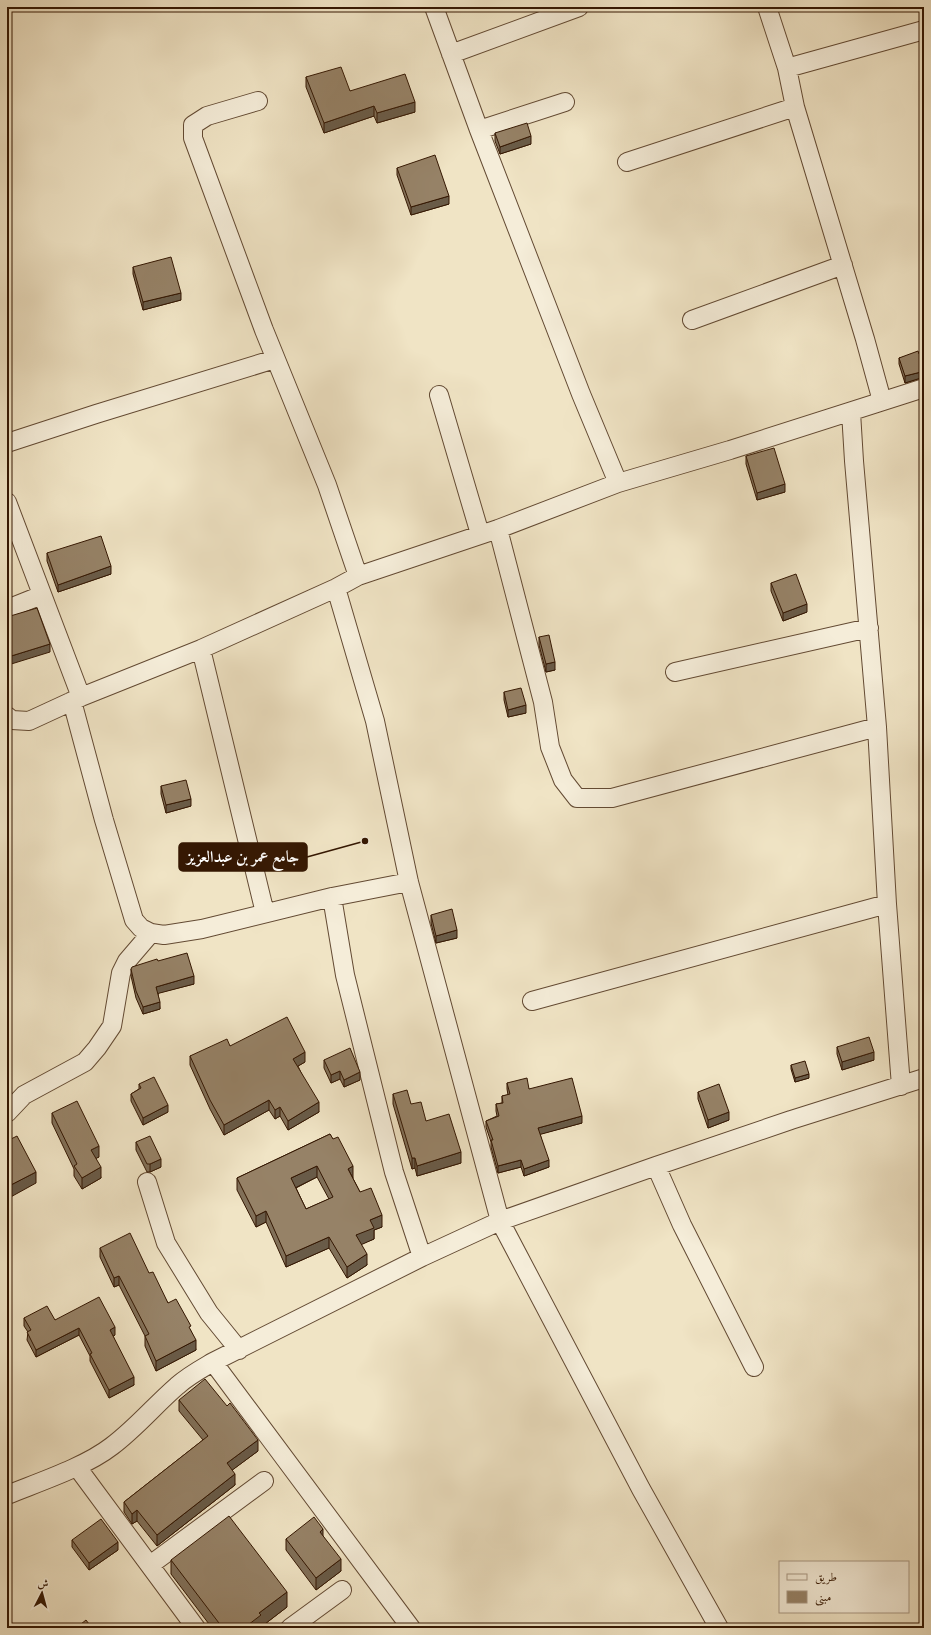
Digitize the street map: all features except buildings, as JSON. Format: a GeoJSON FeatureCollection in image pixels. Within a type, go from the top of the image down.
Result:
{"type":"FeatureCollection","features":[{"type":"Feature","properties":{"kind":"street"},"geometry":{"type":"LineString","coordinates":[[434,7],[479,130],[581,394],[618,483]]}},
{"type":"Feature","properties":{"kind":"street"},"geometry":{"type":"LineString","coordinates":[[451,54],[579,7]]}},
{"type":"Feature","properties":{"kind":"street"},"geometry":{"type":"LineString","coordinates":[[767,7],[787,68],[795,107],[865,339],[882,401]]}},
{"type":"Feature","properties":{"kind":"street"},"geometry":{"type":"LineString","coordinates":[[787,68],[924,30]]}},
{"type":"Feature","properties":{"kind":"street"},"geometry":{"type":"LineString","coordinates":[[258,101],[207,116],[194,125],[193,138],[275,359],[327,485],[358,576]]}},
{"type":"Feature","properties":{"kind":"street"},"geometry":{"type":"LineString","coordinates":[[479,130],[565,102]]}},
{"type":"Feature","properties":{"kind":"street"},"geometry":{"type":"LineString","coordinates":[[627,162],[795,107]]}},
{"type":"Feature","properties":{"kind":"street"},"geometry":{"type":"LineString","coordinates":[[692,320],[843,265]]}},
{"type":"Feature","properties":{"kind":"street"},"geometry":{"type":"LineString","coordinates":[[7,443],[275,359]]}},
{"type":"Feature","properties":{"kind":"street"},"geometry":{"type":"LineString","coordinates":[[7,716],[12,720],[20,722],[29,721],[77,699],[201,649],[336,588],[358,576],[498,529],[618,483],[730,450],[924,388]]}},
{"type":"Feature","properties":{"kind":"street"},"geometry":{"type":"LineString","coordinates":[[439,395],[480,534]]}},
{"type":"Feature","properties":{"kind":"street"},"geometry":{"type":"LineString","coordinates":[[851,412],[877,728],[887,904],[900,1086]]}},
{"type":"Feature","properties":{"kind":"street"},"geometry":{"type":"LineString","coordinates":[[7,502],[42,595],[77,699],[104,820],[134,920],[141,928],[151,933],[164,935],[202,929],[332,897],[409,882]]}},
{"type":"Feature","properties":{"kind":"street"},"geometry":{"type":"LineString","coordinates":[[498,529],[543,702],[550,747],[563,780],[577,798],[612,798],[877,728]]}},
{"type":"Feature","properties":{"kind":"street"},"geometry":{"type":"LineString","coordinates":[[336,588],[375,721],[409,882],[500,1221],[641,1489],[719,1628]]}},
{"type":"Feature","properties":{"kind":"street"},"geometry":{"type":"LineString","coordinates":[[7,609],[42,595]]}},
{"type":"Feature","properties":{"kind":"street"},"geometry":{"type":"LineString","coordinates":[[674,672],[869,628]]}},
{"type":"Feature","properties":{"kind":"street"},"geometry":{"type":"LineString","coordinates":[[201,649],[265,913]]}},
{"type":"Feature","properties":{"kind":"street"},"geometry":{"type":"LineString","coordinates":[[332,897],[350,997],[394,1172],[422,1258]]}},
{"type":"Feature","properties":{"kind":"street"},"geometry":{"type":"LineString","coordinates":[[532,1001],[887,904]]}},
{"type":"Feature","properties":{"kind":"street"},"geometry":{"type":"LineString","coordinates":[[7,1113],[24,1095],[85,1062],[97,1048],[112,1026],[121,973],[127,961],[151,933]]}},
{"type":"Feature","properties":{"kind":"street"},"geometry":{"type":"LineString","coordinates":[[7,1495],[77,1466],[111,1447],[140,1424],[178,1386],[194,1373],[213,1362],[500,1221],[791,1120],[924,1078]]}},
{"type":"Feature","properties":{"kind":"street"},"geometry":{"type":"LineString","coordinates":[[656,1166],[682,1225],[754,1367]]}},
{"type":"Feature","properties":{"kind":"street"},"geometry":{"type":"LineString","coordinates":[[147,1182],[166,1243],[209,1312],[239,1350]]}},
{"type":"Feature","properties":{"kind":"street"},"geometry":{"type":"LineString","coordinates":[[213,1362],[411,1628]]}},
{"type":"Feature","properties":{"kind":"street"},"geometry":{"type":"LineString","coordinates":[[77,1466],[196,1628]]}},
{"type":"Feature","properties":{"kind":"street"},"geometry":{"type":"LineString","coordinates":[[150,1565],[264,1481]]}},
{"type":"Feature","properties":{"kind":"street"},"geometry":{"type":"LineString","coordinates":[[290,1628],[342,1590]]}},
{"type":"Feature","properties":{"kind":"place","name":"جامع عمر بن عبدالعزيز"},"geometry":{"type":"Point","coordinates":[365,841]}}]}
